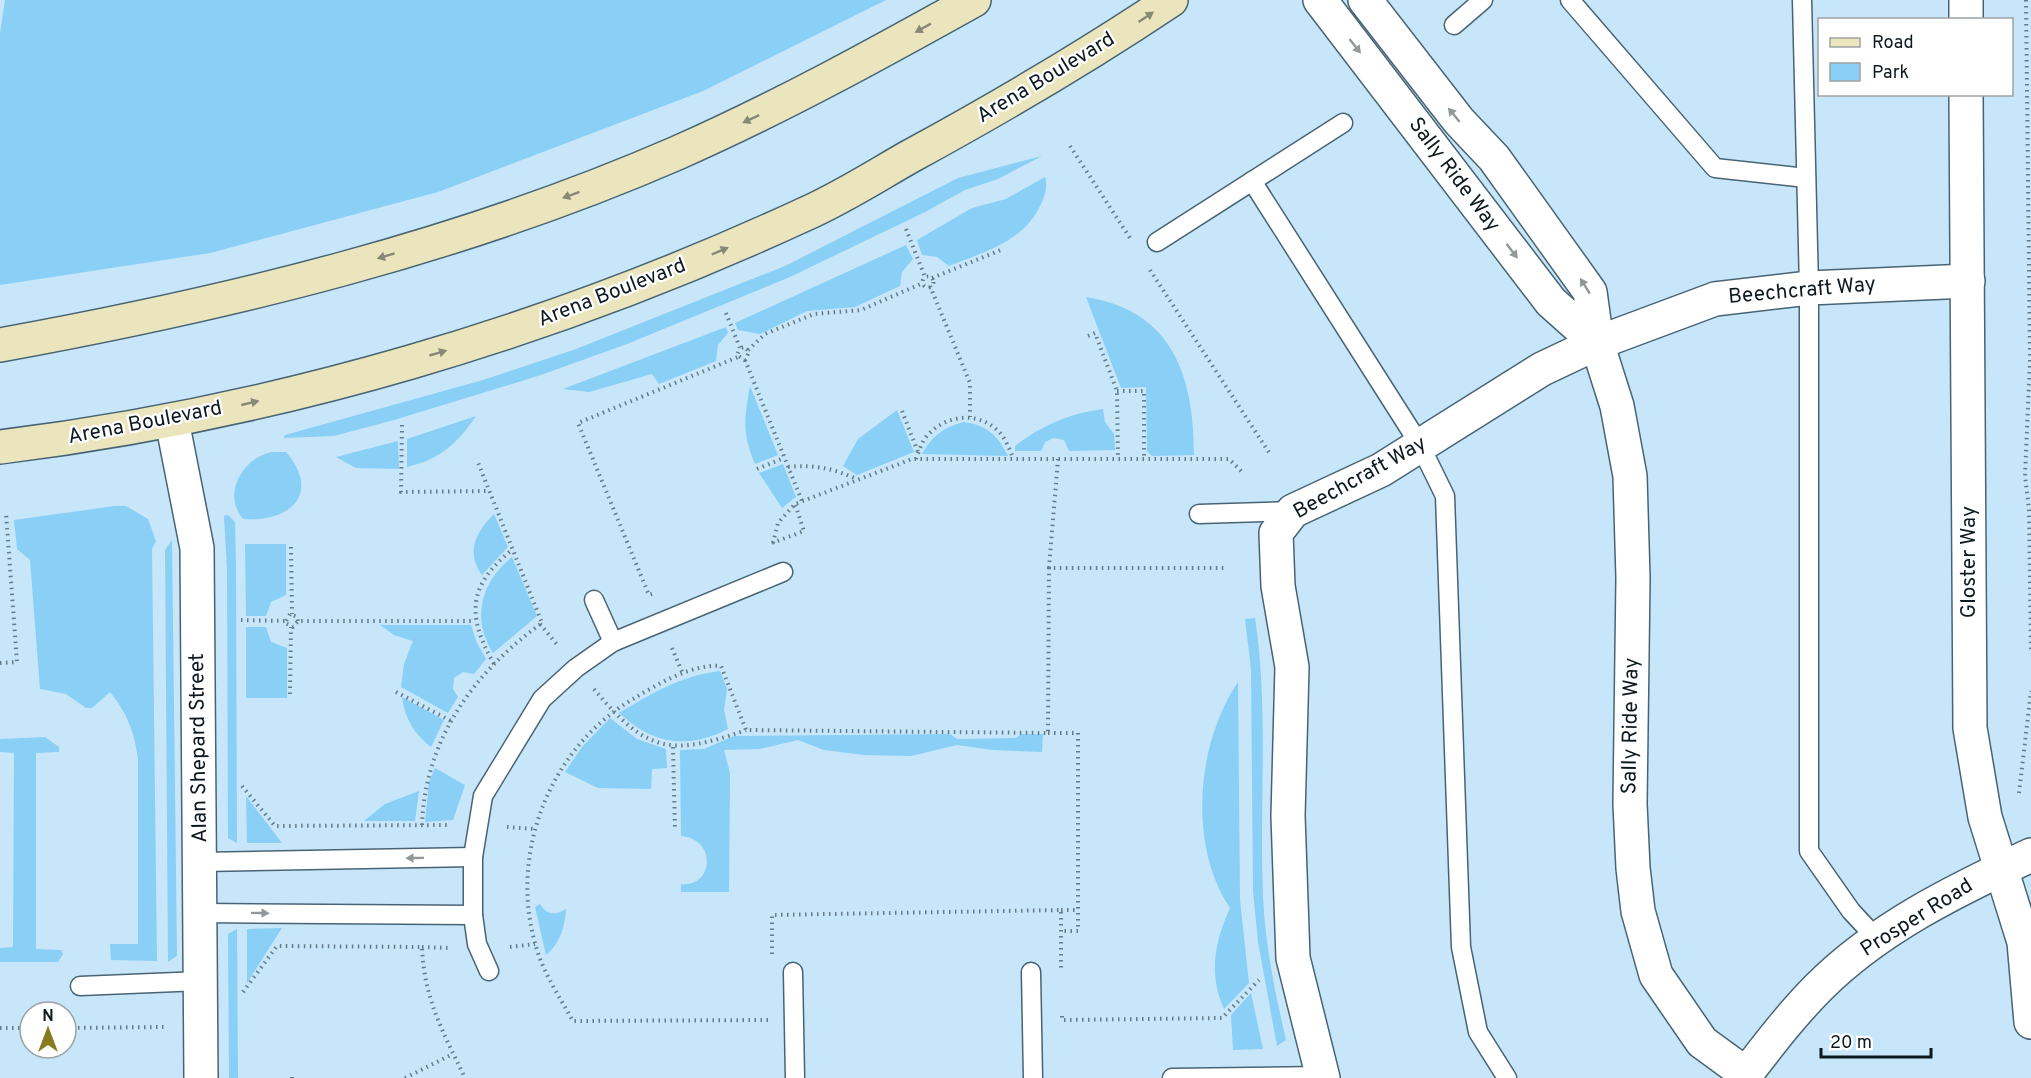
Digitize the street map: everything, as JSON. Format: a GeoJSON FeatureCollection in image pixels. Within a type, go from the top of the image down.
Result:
{"type":"FeatureCollection","features":[{"type":"Feature","properties":{"kind":"main road"},"geometry":{"type":"LineString","coordinates":[[0,345],[209,303],[358,264],[487,226],[615,178],[752,119],[843,73],[974,0]]}},
{"type":"Feature","properties":{"kind":"main road","name":"Arena Boulevard"},"geometry":{"type":"LineString","coordinates":[[0,447],[87,436],[172,421],[350,379],[482,341],[653,280],[806,214],[1007,103],[1099,48],[1171,0]]}},
{"type":"Feature","properties":{"kind":"street","name":"Sally Ride Way"},"geometry":{"type":"LineString","coordinates":[[1320,0],[1551,302],[1597,343]]}},
{"type":"Feature","properties":{"kind":"street","name":"Sally Ride Way"},"geometry":{"type":"LineString","coordinates":[[1365,0],[1459,121],[1494,158],[1590,292],[1597,343],[1617,406],[1630,476],[1633,578],[1630,804],[1638,911],[1656,975],[1702,1042],[1745,1076]]}},
{"type":"Feature","properties":{"kind":"street"},"geometry":{"type":"LineString","coordinates":[[1966,0],[1966,18]]}},
{"type":"Feature","properties":{"kind":"street","name":"Gloster Way"},"geometry":{"type":"LineString","coordinates":[[1966,96],[1970,728],[1980,797],[2017,862],[2031,1022]]}},
{"type":"Feature","properties":{"kind":"street","name":"Beechcraft Way"},"geometry":{"type":"LineString","coordinates":[[1322,1077],[1293,958],[1288,816],[1292,667],[1278,586],[1276,533],[1293,511],[1381,470],[1525,378],[1597,343],[1715,299],[1809,288],[1968,281]]}},
{"type":"Feature","properties":{"kind":"street","name":"Alan Shepard Street"},"geometry":{"type":"LineString","coordinates":[[172,421],[197,548],[201,1078]]}},
{"type":"Feature","properties":{"kind":"street","name":"Prosper Road"},"geometry":{"type":"LineString","coordinates":[[1745,1076],[1770,1042],[1820,986],[1877,939],[1952,892],[2017,862]]}},
{"type":"Feature","properties":{"kind":"lane"},"geometry":{"type":"LineString","coordinates":[[1454,25],[1483,0]]}},
{"type":"Feature","properties":{"kind":"lane"},"geometry":{"type":"LineString","coordinates":[[1570,0],[1715,168],[1806,178]]}},
{"type":"Feature","properties":{"kind":"lane"},"geometry":{"type":"LineString","coordinates":[[1802,0],[1809,288],[1809,851],[1851,910],[1877,939]]}},
{"type":"Feature","properties":{"kind":"lane"},"geometry":{"type":"LineString","coordinates":[[1157,242],[1343,123]]}},
{"type":"Feature","properties":{"kind":"lane"},"geometry":{"type":"LineString","coordinates":[[1252,181],[1420,445],[1445,496],[1461,947],[1478,1032],[1507,1078]]}},
{"type":"Feature","properties":{"kind":"lane"},"geometry":{"type":"LineString","coordinates":[[1199,514],[1293,511]]}},
{"type":"Feature","properties":{"kind":"lane"},"geometry":{"type":"LineString","coordinates":[[489,971],[477,944],[473,915],[473,857],[483,796],[542,699],[576,668],[613,642],[783,572]]}},
{"type":"Feature","properties":{"kind":"lane"},"geometry":{"type":"LineString","coordinates":[[594,600],[613,642]]}},
{"type":"Feature","properties":{"kind":"lane"},"geometry":{"type":"LineString","coordinates":[[201,862],[473,857]]}},
{"type":"Feature","properties":{"kind":"lane"},"geometry":{"type":"LineString","coordinates":[[201,913],[473,915]]}},
{"type":"Feature","properties":{"kind":"lane"},"geometry":{"type":"LineString","coordinates":[[793,972],[795,1078]]}},
{"type":"Feature","properties":{"kind":"lane"},"geometry":{"type":"LineString","coordinates":[[1031,972],[1033,1078]]}},
{"type":"Feature","properties":{"kind":"lane"},"geometry":{"type":"LineString","coordinates":[[80,986],[201,981]]}},
{"type":"Feature","properties":{"kind":"lane"},"geometry":{"type":"LineString","coordinates":[[1172,1078],[1322,1077]]}},
{"type":"Feature","properties":{"kind":"path"},"geometry":{"type":"LineString","coordinates":[[2026,0],[2030,360],[2025,476],[2029,509],[2031,653]]}},
{"type":"Feature","properties":{"kind":"path"},"geometry":{"type":"LineString","coordinates":[[1070,146],[1134,245]]}},
{"type":"Feature","properties":{"kind":"path"},"geometry":{"type":"LineString","coordinates":[[906,229],[925,277],[923,283]]}},
{"type":"Feature","properties":{"kind":"path"},"geometry":{"type":"LineString","coordinates":[[925,277],[932,278],[1001,250]]}},
{"type":"Feature","properties":{"kind":"path"},"geometry":{"type":"LineString","coordinates":[[1147,265],[1270,454]]}},
{"type":"Feature","properties":{"kind":"path"},"geometry":{"type":"LineString","coordinates":[[930,286],[934,283],[932,278]]}},
{"type":"Feature","properties":{"kind":"path"},"geometry":{"type":"LineString","coordinates":[[745,360],[748,350],[765,334],[814,314],[861,310],[923,283],[930,286],[970,383],[970,417]]}},
{"type":"Feature","properties":{"kind":"path"},"geometry":{"type":"LineString","coordinates":[[726,313],[740,348]]}},
{"type":"Feature","properties":{"kind":"path"},"geometry":{"type":"LineString","coordinates":[[1088,336],[1095,333],[1117,392],[1118,459]]}},
{"type":"Feature","properties":{"kind":"path"},"geometry":{"type":"LineString","coordinates":[[740,348],[748,350]]}},
{"type":"Feature","properties":{"kind":"path"},"geometry":{"type":"LineString","coordinates":[[738,357],[737,351],[740,348]]}},
{"type":"Feature","properties":{"kind":"path"},"geometry":{"type":"LineString","coordinates":[[659,591],[649,595],[578,423],[738,357],[745,360],[802,501]]}},
{"type":"Feature","properties":{"kind":"path"},"geometry":{"type":"LineString","coordinates":[[1117,392],[1144,391],[1144,459]]}},
{"type":"Feature","properties":{"kind":"path"},"geometry":{"type":"LineString","coordinates":[[902,411],[919,453]]}},
{"type":"Feature","properties":{"kind":"path"},"geometry":{"type":"LineString","coordinates":[[916,459],[924,439],[934,429],[949,420],[970,417],[996,429],[1014,459]]}},
{"type":"Feature","properties":{"kind":"path"},"geometry":{"type":"LineString","coordinates":[[402,425],[401,492],[490,491]]}},
{"type":"Feature","properties":{"kind":"path"},"geometry":{"type":"LineString","coordinates":[[757,469],[784,458]]}},
{"type":"Feature","properties":{"kind":"path"},"geometry":{"type":"LineString","coordinates":[[773,543],[778,523],[795,504],[916,459],[1229,459],[1243,473]]}},
{"type":"Feature","properties":{"kind":"path"},"geometry":{"type":"LineString","coordinates":[[1048,733],[1049,568],[1058,459]]}},
{"type":"Feature","properties":{"kind":"path"},"geometry":{"type":"LineString","coordinates":[[422,825],[428,774],[435,751],[478,679],[542,623],[477,460]]}},
{"type":"Feature","properties":{"kind":"path"},"geometry":{"type":"LineString","coordinates":[[788,467],[823,467],[857,480]]}},
{"type":"Feature","properties":{"kind":"path"},"geometry":{"type":"LineString","coordinates":[[763,548],[804,531],[795,504]]}},
{"type":"Feature","properties":{"kind":"path"},"geometry":{"type":"LineString","coordinates":[[0,663],[17,662],[6,513]]}},
{"type":"Feature","properties":{"kind":"path"},"geometry":{"type":"LineString","coordinates":[[291,547],[292,614],[298,621]]}},
{"type":"Feature","properties":{"kind":"path"},"geometry":{"type":"LineString","coordinates":[[494,664],[478,635],[475,621],[480,588],[487,574],[513,549]]}},
{"type":"Feature","properties":{"kind":"path"},"geometry":{"type":"LineString","coordinates":[[1049,568],[1224,568]]}},
{"type":"Feature","properties":{"kind":"path"},"geometry":{"type":"LineString","coordinates":[[285,621],[292,614]]}},
{"type":"Feature","properties":{"kind":"path"},"geometry":{"type":"LineString","coordinates":[[241,620],[285,621],[291,627],[290,694]]}},
{"type":"Feature","properties":{"kind":"path"},"geometry":{"type":"LineString","coordinates":[[291,627],[298,621],[475,621]]}},
{"type":"Feature","properties":{"kind":"path"},"geometry":{"type":"LineString","coordinates":[[540,624],[612,711],[639,734],[673,747],[710,743],[746,730],[1078,733],[1078,931],[1061,931]]}},
{"type":"Feature","properties":{"kind":"path"},"geometry":{"type":"LineString","coordinates":[[746,730],[721,666],[710,665],[683,674],[652,687],[612,711],[573,752],[540,810],[528,859],[529,914],[535,944],[550,980],[573,1021],[772,1020]]}},
{"type":"Feature","properties":{"kind":"path"},"geometry":{"type":"LineString","coordinates":[[2018,800],[2031,691]]}},
{"type":"Feature","properties":{"kind":"path"},"geometry":{"type":"LineString","coordinates":[[396,692],[453,722]]}},
{"type":"Feature","properties":{"kind":"path"},"geometry":{"type":"LineString","coordinates":[[673,747],[675,831]]}},
{"type":"Feature","properties":{"kind":"path"},"geometry":{"type":"LineString","coordinates":[[242,786],[275,826],[422,825],[535,829]]}},
{"type":"Feature","properties":{"kind":"path"},"geometry":{"type":"LineString","coordinates":[[1061,910],[1061,976]]}},
{"type":"Feature","properties":{"kind":"path"},"geometry":{"type":"LineString","coordinates":[[772,962],[772,915],[1078,910]]}},
{"type":"Feature","properties":{"kind":"path"},"geometry":{"type":"LineString","coordinates":[[243,992],[277,946],[422,947],[423,977],[434,1012],[465,1078]]}},
{"type":"Feature","properties":{"kind":"path"},"geometry":{"type":"LineString","coordinates":[[1062,1009],[1062,1020],[1222,1017],[1259,980]]}},
{"type":"Feature","properties":{"kind":"path"},"geometry":{"type":"LineString","coordinates":[[78,1028],[164,1027]]}},
{"type":"Feature","properties":{"kind":"path"},"geometry":{"type":"LineString","coordinates":[[0,1028],[18,1028]]}},
{"type":"Feature","properties":{"kind":"path"},"geometry":{"type":"LineString","coordinates":[[405,1078],[453,1054]]}},
{"type":"Feature","properties":{"kind":"green space"},"geometry":{"type":"Polygon","coordinates":[[[5,0],[886,0],[703,91],[438,192],[210,253],[0,285],[0,33],[5,0]]]}},
{"type":"Feature","properties":{"kind":"green space"},"geometry":{"type":"Polygon","coordinates":[[[1042,156],[998,179],[965,190],[925,212],[790,277],[627,344],[538,376],[394,420],[334,436],[284,438],[285,435],[483,380],[576,349],[785,266],[958,178],[1042,156]]]}},
{"type":"Feature","properties":{"kind":"green space"},"geometry":{"type":"Polygon","coordinates":[[[1045,177],[1046,190],[1041,204],[1034,217],[1014,237],[949,266],[937,257],[922,255],[917,240],[972,208],[1006,199],[1045,177]]]}},
{"type":"Feature","properties":{"kind":"green space"},"geometry":{"type":"Polygon","coordinates":[[[906,245],[913,259],[902,272],[900,286],[855,307],[807,311],[760,334],[738,330],[735,323],[906,245]]]}},
{"type":"Feature","properties":{"kind":"green space"},"geometry":{"type":"Polygon","coordinates":[[[1086,297],[1116,305],[1140,316],[1158,332],[1173,352],[1183,374],[1189,399],[1194,455],[1152,456],[1147,451],[1146,387],[1121,388],[1086,297]]]}},
{"type":"Feature","properties":{"kind":"green space"},"geometry":{"type":"Polygon","coordinates":[[[726,327],[728,333],[718,345],[716,361],[659,384],[652,374],[589,392],[563,389],[726,327]]]}},
{"type":"Feature","properties":{"kind":"green space"},"geometry":{"type":"Polygon","coordinates":[[[750,386],[778,455],[755,464],[745,426],[750,386]]]}},
{"type":"Feature","properties":{"kind":"green space"},"geometry":{"type":"Polygon","coordinates":[[[1103,409],[1105,422],[1114,434],[1115,450],[1069,451],[1064,440],[1054,438],[1045,442],[1041,451],[1015,451],[1015,446],[1045,427],[1068,417],[1103,409]]]}},
{"type":"Feature","properties":{"kind":"green space"},"geometry":{"type":"Polygon","coordinates":[[[897,410],[914,452],[857,475],[843,466],[858,439],[897,410]]]}},
{"type":"Feature","properties":{"kind":"green space"},"geometry":{"type":"Polygon","coordinates":[[[476,416],[463,434],[447,449],[429,460],[407,467],[407,439],[476,416]]]}},
{"type":"Feature","properties":{"kind":"green space"},"geometry":{"type":"Polygon","coordinates":[[[964,422],[979,426],[991,433],[1008,456],[922,454],[939,433],[964,422]]]}},
{"type":"Feature","properties":{"kind":"green space"},"geometry":{"type":"Polygon","coordinates":[[[398,441],[399,469],[356,468],[336,457],[398,441]]]}},
{"type":"Feature","properties":{"kind":"green space"},"geometry":{"type":"Polygon","coordinates":[[[272,452],[286,452],[296,467],[301,481],[300,493],[295,503],[286,511],[260,519],[243,519],[234,498],[239,478],[253,461],[272,452]]]}},
{"type":"Feature","properties":{"kind":"green space"},"geometry":{"type":"Polygon","coordinates":[[[783,464],[796,497],[782,508],[759,473],[783,464]]]}},
{"type":"Feature","properties":{"kind":"green space"},"geometry":{"type":"Polygon","coordinates":[[[126,506],[148,519],[156,541],[152,549],[157,961],[111,960],[110,944],[138,944],[138,758],[132,731],[121,707],[110,692],[92,708],[86,708],[66,694],[40,689],[30,560],[17,549],[14,520],[126,506]]]}},
{"type":"Feature","properties":{"kind":"green space"},"geometry":{"type":"Polygon","coordinates":[[[494,514],[508,547],[482,575],[474,558],[475,543],[482,528],[494,514]]]}},
{"type":"Feature","properties":{"kind":"green space"},"geometry":{"type":"Polygon","coordinates":[[[228,515],[235,522],[237,843],[228,838],[227,569],[224,516],[228,515]]]}},
{"type":"Feature","properties":{"kind":"green space"},"geometry":{"type":"Polygon","coordinates":[[[172,540],[177,956],[168,962],[165,550],[172,540]]]}},
{"type":"Feature","properties":{"kind":"green space"},"geometry":{"type":"Polygon","coordinates":[[[245,544],[286,544],[286,595],[271,602],[266,616],[246,616],[245,544]]]}},
{"type":"Feature","properties":{"kind":"green space"},"geometry":{"type":"Polygon","coordinates":[[[512,557],[537,616],[493,653],[482,627],[483,601],[493,578],[512,557]]]}},
{"type":"Feature","properties":{"kind":"green space"},"geometry":{"type":"Polygon","coordinates":[[[1255,618],[1262,687],[1264,914],[1271,968],[1286,1040],[1277,1046],[1258,942],[1253,891],[1251,669],[1245,619],[1255,618]]]}},
{"type":"Feature","properties":{"kind":"green space"},"geometry":{"type":"Polygon","coordinates":[[[380,625],[471,625],[486,659],[474,674],[463,672],[454,678],[453,689],[458,697],[448,713],[401,687],[404,664],[413,641],[394,635],[380,625]]]}},
{"type":"Feature","properties":{"kind":"green space"},"geometry":{"type":"Polygon","coordinates":[[[246,627],[266,627],[271,642],[287,648],[287,698],[246,698],[246,627]]]}},
{"type":"Feature","properties":{"kind":"green space"},"geometry":{"type":"Polygon","coordinates":[[[720,671],[727,689],[724,710],[728,729],[713,736],[684,741],[657,737],[644,732],[619,713],[655,692],[680,681],[720,671]]]}},
{"type":"Feature","properties":{"kind":"green space"},"geometry":{"type":"Polygon","coordinates":[[[1238,682],[1240,900],[1249,983],[1224,1009],[1216,983],[1215,958],[1220,933],[1230,908],[1217,883],[1208,855],[1203,825],[1202,795],[1213,735],[1224,707],[1238,682]]]}},
{"type":"Feature","properties":{"kind":"green space"},"geometry":{"type":"Polygon","coordinates":[[[402,697],[444,720],[431,747],[411,725],[402,697]]]}},
{"type":"Feature","properties":{"kind":"green space"},"geometry":{"type":"Polygon","coordinates":[[[610,718],[637,739],[666,749],[667,768],[652,769],[651,789],[598,788],[565,772],[582,747],[610,718]]]}},
{"type":"Feature","properties":{"kind":"green space"},"geometry":{"type":"Polygon","coordinates":[[[950,734],[957,739],[1016,738],[1021,734],[1043,734],[1042,752],[993,750],[957,745],[911,756],[864,755],[824,750],[798,740],[760,749],[724,750],[730,773],[729,892],[681,892],[681,884],[692,883],[700,879],[707,863],[706,854],[701,845],[693,839],[681,836],[680,750],[704,749],[734,736],[950,734]]]}},
{"type":"Feature","properties":{"kind":"green space"},"geometry":{"type":"Polygon","coordinates":[[[45,737],[59,747],[59,752],[36,753],[36,949],[61,950],[63,954],[58,962],[0,962],[0,948],[13,947],[14,753],[0,752],[0,739],[45,737]]]}},
{"type":"Feature","properties":{"kind":"green space"},"geometry":{"type":"Polygon","coordinates":[[[435,768],[465,785],[453,820],[425,822],[429,782],[435,768]]]}},
{"type":"Feature","properties":{"kind":"green space"},"geometry":{"type":"Polygon","coordinates":[[[419,791],[415,821],[364,821],[385,804],[419,791]]]}},
{"type":"Feature","properties":{"kind":"green space"},"geometry":{"type":"Polygon","coordinates":[[[246,796],[282,843],[247,843],[246,796]]]}},
{"type":"Feature","properties":{"kind":"green space"},"geometry":{"type":"Polygon","coordinates":[[[540,904],[546,911],[552,913],[566,909],[561,934],[555,946],[546,955],[535,907],[540,904]]]}},
{"type":"Feature","properties":{"kind":"green space"},"geometry":{"type":"Polygon","coordinates":[[[282,928],[247,983],[247,929],[282,928]]]}},
{"type":"Feature","properties":{"kind":"green space"},"geometry":{"type":"Polygon","coordinates":[[[237,929],[238,1078],[229,1078],[228,934],[237,929]]]}},
{"type":"Feature","properties":{"kind":"green space"},"geometry":{"type":"Polygon","coordinates":[[[1251,993],[1263,1049],[1233,1050],[1231,1015],[1251,993]]]}}]}
